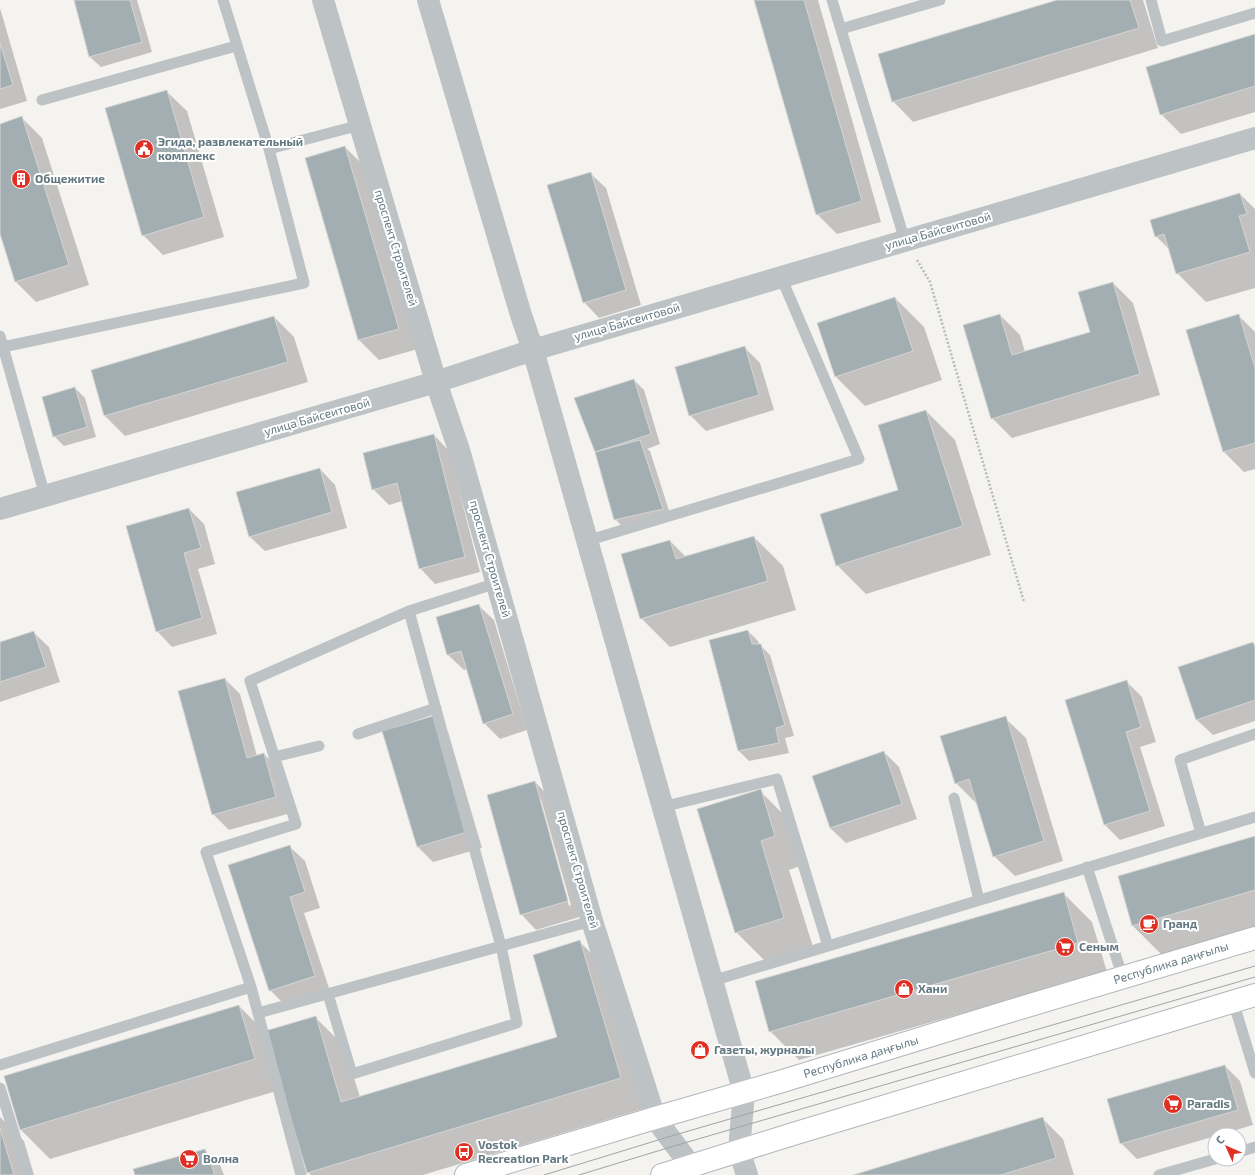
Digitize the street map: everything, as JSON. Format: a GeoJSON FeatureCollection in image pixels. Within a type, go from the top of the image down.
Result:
{"type":"FeatureCollection","features":[{"type":"Feature","properties":{"kind":"main road","name":"Республика даңғылы"},"geometry":{"type":"LineString","coordinates":[[466,1175],[655,1118],[744,1093],[1255,938]]}},
{"type":"Feature","properties":{"kind":"main road"},"geometry":{"type":"LineString","coordinates":[[662,1175],[692,1171],[739,1150],[1255,995]]}},
{"type":"Feature","properties":{"kind":"street","name":"проспект Строителей"},"geometry":{"type":"LineString","coordinates":[[323,0],[436,382],[459,450],[592,921],[655,1118],[692,1171]]}},
{"type":"Feature","properties":{"kind":"street"},"geometry":{"type":"LineString","coordinates":[[428,0],[521,315],[533,350],[744,1093],[739,1150],[747,1175]]}},
{"type":"Feature","properties":{"kind":"street","name":"улица Байсеитовой"},"geometry":{"type":"LineString","coordinates":[[0,509],[436,382],[533,350],[1255,138]]}},
{"type":"Feature","properties":{"kind":"lane"},"geometry":{"type":"LineString","coordinates":[[45,496],[1,342],[304,283],[269,149],[223,0]]}},
{"type":"Feature","properties":{"kind":"lane"},"geometry":{"type":"LineString","coordinates":[[832,0],[905,241]]}},
{"type":"Feature","properties":{"kind":"lane"},"geometry":{"type":"LineString","coordinates":[[841,30],[940,0]]}},
{"type":"Feature","properties":{"kind":"lane"},"geometry":{"type":"LineString","coordinates":[[1151,0],[1162,41],[1255,13]]}},
{"type":"Feature","properties":{"kind":"lane"},"geometry":{"type":"LineString","coordinates":[[42,100],[236,46]]}},
{"type":"Feature","properties":{"kind":"lane"},"geometry":{"type":"LineString","coordinates":[[269,149],[360,125]]}},
{"type":"Feature","properties":{"kind":"lane"},"geometry":{"type":"LineString","coordinates":[[586,541],[858,459],[780,277]]}},
{"type":"Feature","properties":{"kind":"lane"},"geometry":{"type":"LineString","coordinates":[[301,1175],[251,987],[206,852],[296,824],[250,681],[409,612],[496,583]]}},
{"type":"Feature","properties":{"kind":"lane"},"geometry":{"type":"LineString","coordinates":[[328,994],[352,1074],[517,1023],[501,946],[409,612]]}},
{"type":"Feature","properties":{"kind":"lane"},"geometry":{"type":"LineString","coordinates":[[358,734],[436,708]]}},
{"type":"Feature","properties":{"kind":"lane"},"geometry":{"type":"LineString","coordinates":[[1201,833],[1180,760],[1255,734]]}},
{"type":"Feature","properties":{"kind":"lane"},"geometry":{"type":"LineString","coordinates":[[274,757],[319,746]]}},
{"type":"Feature","properties":{"kind":"lane"},"geometry":{"type":"LineString","coordinates":[[662,806],[777,779],[828,946]]}},
{"type":"Feature","properties":{"kind":"lane"},"geometry":{"type":"LineString","coordinates":[[954,798],[979,900]]}},
{"type":"Feature","properties":{"kind":"lane"},"geometry":{"type":"LineString","coordinates":[[712,981],[1255,817]]}},
{"type":"Feature","properties":{"kind":"lane"},"geometry":{"type":"LineString","coordinates":[[1088,867],[1123,978]]}},
{"type":"Feature","properties":{"kind":"lane"},"geometry":{"type":"LineString","coordinates":[[258,1013],[592,921]]}},
{"type":"Feature","properties":{"kind":"lane"},"geometry":{"type":"LineString","coordinates":[[0,1065],[251,987]]}},
{"type":"Feature","properties":{"kind":"lane"},"geometry":{"type":"LineString","coordinates":[[1233,1001],[1255,1073]]}},
{"type":"Feature","properties":{"kind":"lane"},"geometry":{"type":"LineString","coordinates":[[0,1088],[28,1175]]}},
{"type":"Feature","properties":{"kind":"lane"},"geometry":{"type":"LineString","coordinates":[[1159,1175],[1207,1161]]}},
{"type":"Feature","properties":{"kind":"path"},"geometry":{"type":"LineString","coordinates":[[905,241],[930,282],[1024,602]]}},
{"type":"Feature","properties":{"kind":"building"},"geometry":{"type":"Polygon","coordinates":[[[74,0],[130,0],[142,42],[89,57],[74,0]]]}},
{"type":"Feature","properties":{"kind":"building"},"geometry":{"type":"Polygon","coordinates":[[[754,0],[804,0],[862,201],[816,215],[754,0]]]}},
{"type":"Feature","properties":{"kind":"building"},"geometry":{"type":"Polygon","coordinates":[[[1057,0],[1130,0],[1139,28],[892,102],[878,54],[1057,0]]]}},
{"type":"Feature","properties":{"kind":"building"},"geometry":{"type":"Polygon","coordinates":[[[1255,34],[1255,86],[1160,115],[1146,67],[1255,34]]]}},
{"type":"Feature","properties":{"kind":"building"},"geometry":{"type":"Polygon","coordinates":[[[0,43],[13,85],[0,89],[0,43]]]}},
{"type":"Feature","properties":{"kind":"building"},"geometry":{"type":"Polygon","coordinates":[[[167,90],[204,217],[142,236],[105,108],[167,90]]]}},
{"type":"Feature","properties":{"kind":"building","name":"Общежитие"},"geometry":{"type":"Polygon","coordinates":[[[22,116],[69,265],[15,282],[0,234],[0,124],[22,116]]]}},
{"type":"Feature","properties":{"kind":"building"},"geometry":{"type":"Polygon","coordinates":[[[345,146],[399,329],[358,340],[305,158],[345,146]]]}},
{"type":"Feature","properties":{"kind":"building"},"geometry":{"type":"Polygon","coordinates":[[[591,172],[626,290],[583,303],[547,185],[591,172]]]}},
{"type":"Feature","properties":{"kind":"building"},"geometry":{"type":"Polygon","coordinates":[[[1240,193],[1247,214],[1239,216],[1250,252],[1176,274],[1164,234],[1155,237],[1150,220],[1240,193]]]}},
{"type":"Feature","properties":{"kind":"building"},"geometry":{"type":"Polygon","coordinates":[[[1113,282],[1140,374],[991,419],[963,325],[1000,314],[1012,355],[1090,332],[1078,292],[1113,282]]]}},
{"type":"Feature","properties":{"kind":"building"},"geometry":{"type":"Polygon","coordinates":[[[895,297],[913,351],[835,377],[817,323],[895,297]]]}},
{"type":"Feature","properties":{"kind":"building"},"geometry":{"type":"Polygon","coordinates":[[[1239,314],[1255,368],[1255,443],[1223,452],[1186,330],[1239,314]]]}},
{"type":"Feature","properties":{"kind":"building"},"geometry":{"type":"Polygon","coordinates":[[[274,316],[288,362],[104,416],[91,370],[274,316]]]}},
{"type":"Feature","properties":{"kind":"building"},"geometry":{"type":"Polygon","coordinates":[[[745,346],[759,395],[689,416],[675,367],[745,346]]]}},
{"type":"Feature","properties":{"kind":"building"},"geometry":{"type":"Polygon","coordinates":[[[634,379],[651,434],[595,452],[574,398],[634,379]]]}},
{"type":"Feature","properties":{"kind":"building"},"geometry":{"type":"Polygon","coordinates":[[[75,387],[87,427],[53,437],[42,397],[75,387]]]}},
{"type":"Feature","properties":{"kind":"building"},"geometry":{"type":"Polygon","coordinates":[[[926,410],[963,526],[836,566],[820,514],[898,490],[878,425],[926,410]]]}},
{"type":"Feature","properties":{"kind":"building"},"geometry":{"type":"Polygon","coordinates":[[[434,434],[465,557],[419,569],[397,483],[372,490],[363,453],[434,434]]]}},
{"type":"Feature","properties":{"kind":"building"},"geometry":{"type":"Polygon","coordinates":[[[640,440],[663,509],[614,520],[595,452],[640,440]]]}},
{"type":"Feature","properties":{"kind":"building"},"geometry":{"type":"Polygon","coordinates":[[[320,468],[332,512],[249,537],[236,492],[320,468]]]}},
{"type":"Feature","properties":{"kind":"building"},"geometry":{"type":"Polygon","coordinates":[[[189,508],[201,548],[184,553],[202,618],[156,632],[126,526],[189,508]]]}},
{"type":"Feature","properties":{"kind":"building"},"geometry":{"type":"Polygon","coordinates":[[[754,536],[768,581],[640,619],[621,554],[670,540],[676,559],[754,536]]]}},
{"type":"Feature","properties":{"kind":"building"},"geometry":{"type":"Polygon","coordinates":[[[479,604],[513,714],[483,724],[461,651],[447,655],[436,617],[479,604]]]}},
{"type":"Feature","properties":{"kind":"building"},"geometry":{"type":"Polygon","coordinates":[[[748,630],[752,644],[761,644],[785,725],[776,728],[779,743],[738,751],[709,640],[748,630]]]}},
{"type":"Feature","properties":{"kind":"building"},"geometry":{"type":"Polygon","coordinates":[[[34,631],[46,667],[0,682],[0,642],[34,631]]]}},
{"type":"Feature","properties":{"kind":"building"},"geometry":{"type":"Polygon","coordinates":[[[1253,642],[1255,647],[1255,700],[1196,720],[1178,667],[1253,642]]]}},
{"type":"Feature","properties":{"kind":"building"},"geometry":{"type":"Polygon","coordinates":[[[225,678],[247,758],[264,753],[276,797],[212,815],[178,691],[225,678]]]}},
{"type":"Feature","properties":{"kind":"building"},"geometry":{"type":"Polygon","coordinates":[[[1127,680],[1141,727],[1126,732],[1150,811],[1104,825],[1065,700],[1127,680]]]}},
{"type":"Feature","properties":{"kind":"building"},"geometry":{"type":"Polygon","coordinates":[[[433,716],[467,832],[417,847],[382,731],[433,716]]]}},
{"type":"Feature","properties":{"kind":"building"},"geometry":{"type":"Polygon","coordinates":[[[1006,716],[1044,841],[993,857],[969,779],[955,784],[940,736],[1006,716]]]}},
{"type":"Feature","properties":{"kind":"building"},"geometry":{"type":"Polygon","coordinates":[[[884,751],[902,804],[830,828],[812,776],[884,751]]]}},
{"type":"Feature","properties":{"kind":"building"},"geometry":{"type":"Polygon","coordinates":[[[535,781],[568,901],[520,915],[487,795],[535,781]]]}},
{"type":"Feature","properties":{"kind":"building"},"geometry":{"type":"Polygon","coordinates":[[[761,789],[775,836],[761,841],[784,918],[735,933],[697,809],[761,789]]]}},
{"type":"Feature","properties":{"kind":"building"},"geometry":{"type":"Polygon","coordinates":[[[1255,836],[1255,890],[1132,926],[1118,876],[1255,836]]]}},
{"type":"Feature","properties":{"kind":"building"},"geometry":{"type":"Polygon","coordinates":[[[290,845],[305,892],[290,897],[315,976],[269,991],[228,865],[290,845]]]}},
{"type":"Feature","properties":{"kind":"building"},"geometry":{"type":"Polygon","coordinates":[[[1064,892],[1078,943],[769,1032],[755,981],[1064,892]]]}},
{"type":"Feature","properties":{"kind":"building"},"geometry":{"type":"Polygon","coordinates":[[[580,940],[621,1078],[307,1173],[265,1031],[316,1016],[341,1102],[557,1037],[533,955],[580,940]]]}},
{"type":"Feature","properties":{"kind":"building"},"geometry":{"type":"Polygon","coordinates":[[[239,1005],[255,1059],[20,1130],[4,1076],[239,1005]]]}},
{"type":"Feature","properties":{"kind":"building","name":"Paradis"},"geometry":{"type":"Polygon","coordinates":[[[1225,1065],[1238,1110],[1120,1144],[1107,1099],[1225,1065]]]}},
{"type":"Feature","properties":{"kind":"building"},"geometry":{"type":"Polygon","coordinates":[[[1043,1117],[1056,1158],[1001,1175],[853,1175],[1043,1117]]]}},
{"type":"Feature","properties":{"kind":"building"},"geometry":{"type":"Polygon","coordinates":[[[0,1128],[14,1175],[0,1175],[0,1128]]]}},
{"type":"Feature","properties":{"kind":"building","name":"Волна"},"geometry":{"type":"Polygon","coordinates":[[[205,1149],[214,1175],[135,1175],[133,1169],[205,1149]]]}},
{"type":"Feature","properties":{"kind":"tram line"},"geometry":{"type":"LineString","coordinates":[[544,1175],[668,1137],[1255,966]]}},
{"type":"Feature","properties":{"kind":"tram line"},"geometry":{"type":"LineString","coordinates":[[579,1175],[1255,977]]}},
{"type":"Feature","properties":{"kind":"place","name":"Эгида, развлекательный комплекс"},"geometry":{"type":"Point","coordinates":[144,149]}},
{"type":"Feature","properties":{"kind":"place","name":"Общежитие"},"geometry":{"type":"Point","coordinates":[21,179]}},
{"type":"Feature","properties":{"kind":"place","name":"Гранд"},"geometry":{"type":"Point","coordinates":[1149,924]}},
{"type":"Feature","properties":{"kind":"place","name":"Сеным"},"geometry":{"type":"Point","coordinates":[1065,947]}},
{"type":"Feature","properties":{"kind":"place","name":"Хани"},"geometry":{"type":"Point","coordinates":[904,989]}},
{"type":"Feature","properties":{"kind":"place","name":"Газеты, журналы"},"geometry":{"type":"Point","coordinates":[700,1050]}},
{"type":"Feature","properties":{"kind":"place","name":"Paradis"},"geometry":{"type":"Point","coordinates":[1173,1104]}},
{"type":"Feature","properties":{"kind":"place","name":"Vostok Recreation Park"},"geometry":{"type":"Point","coordinates":[464,1152]}},
{"type":"Feature","properties":{"kind":"place","name":"Волна"},"geometry":{"type":"Point","coordinates":[189,1159]}}]}
